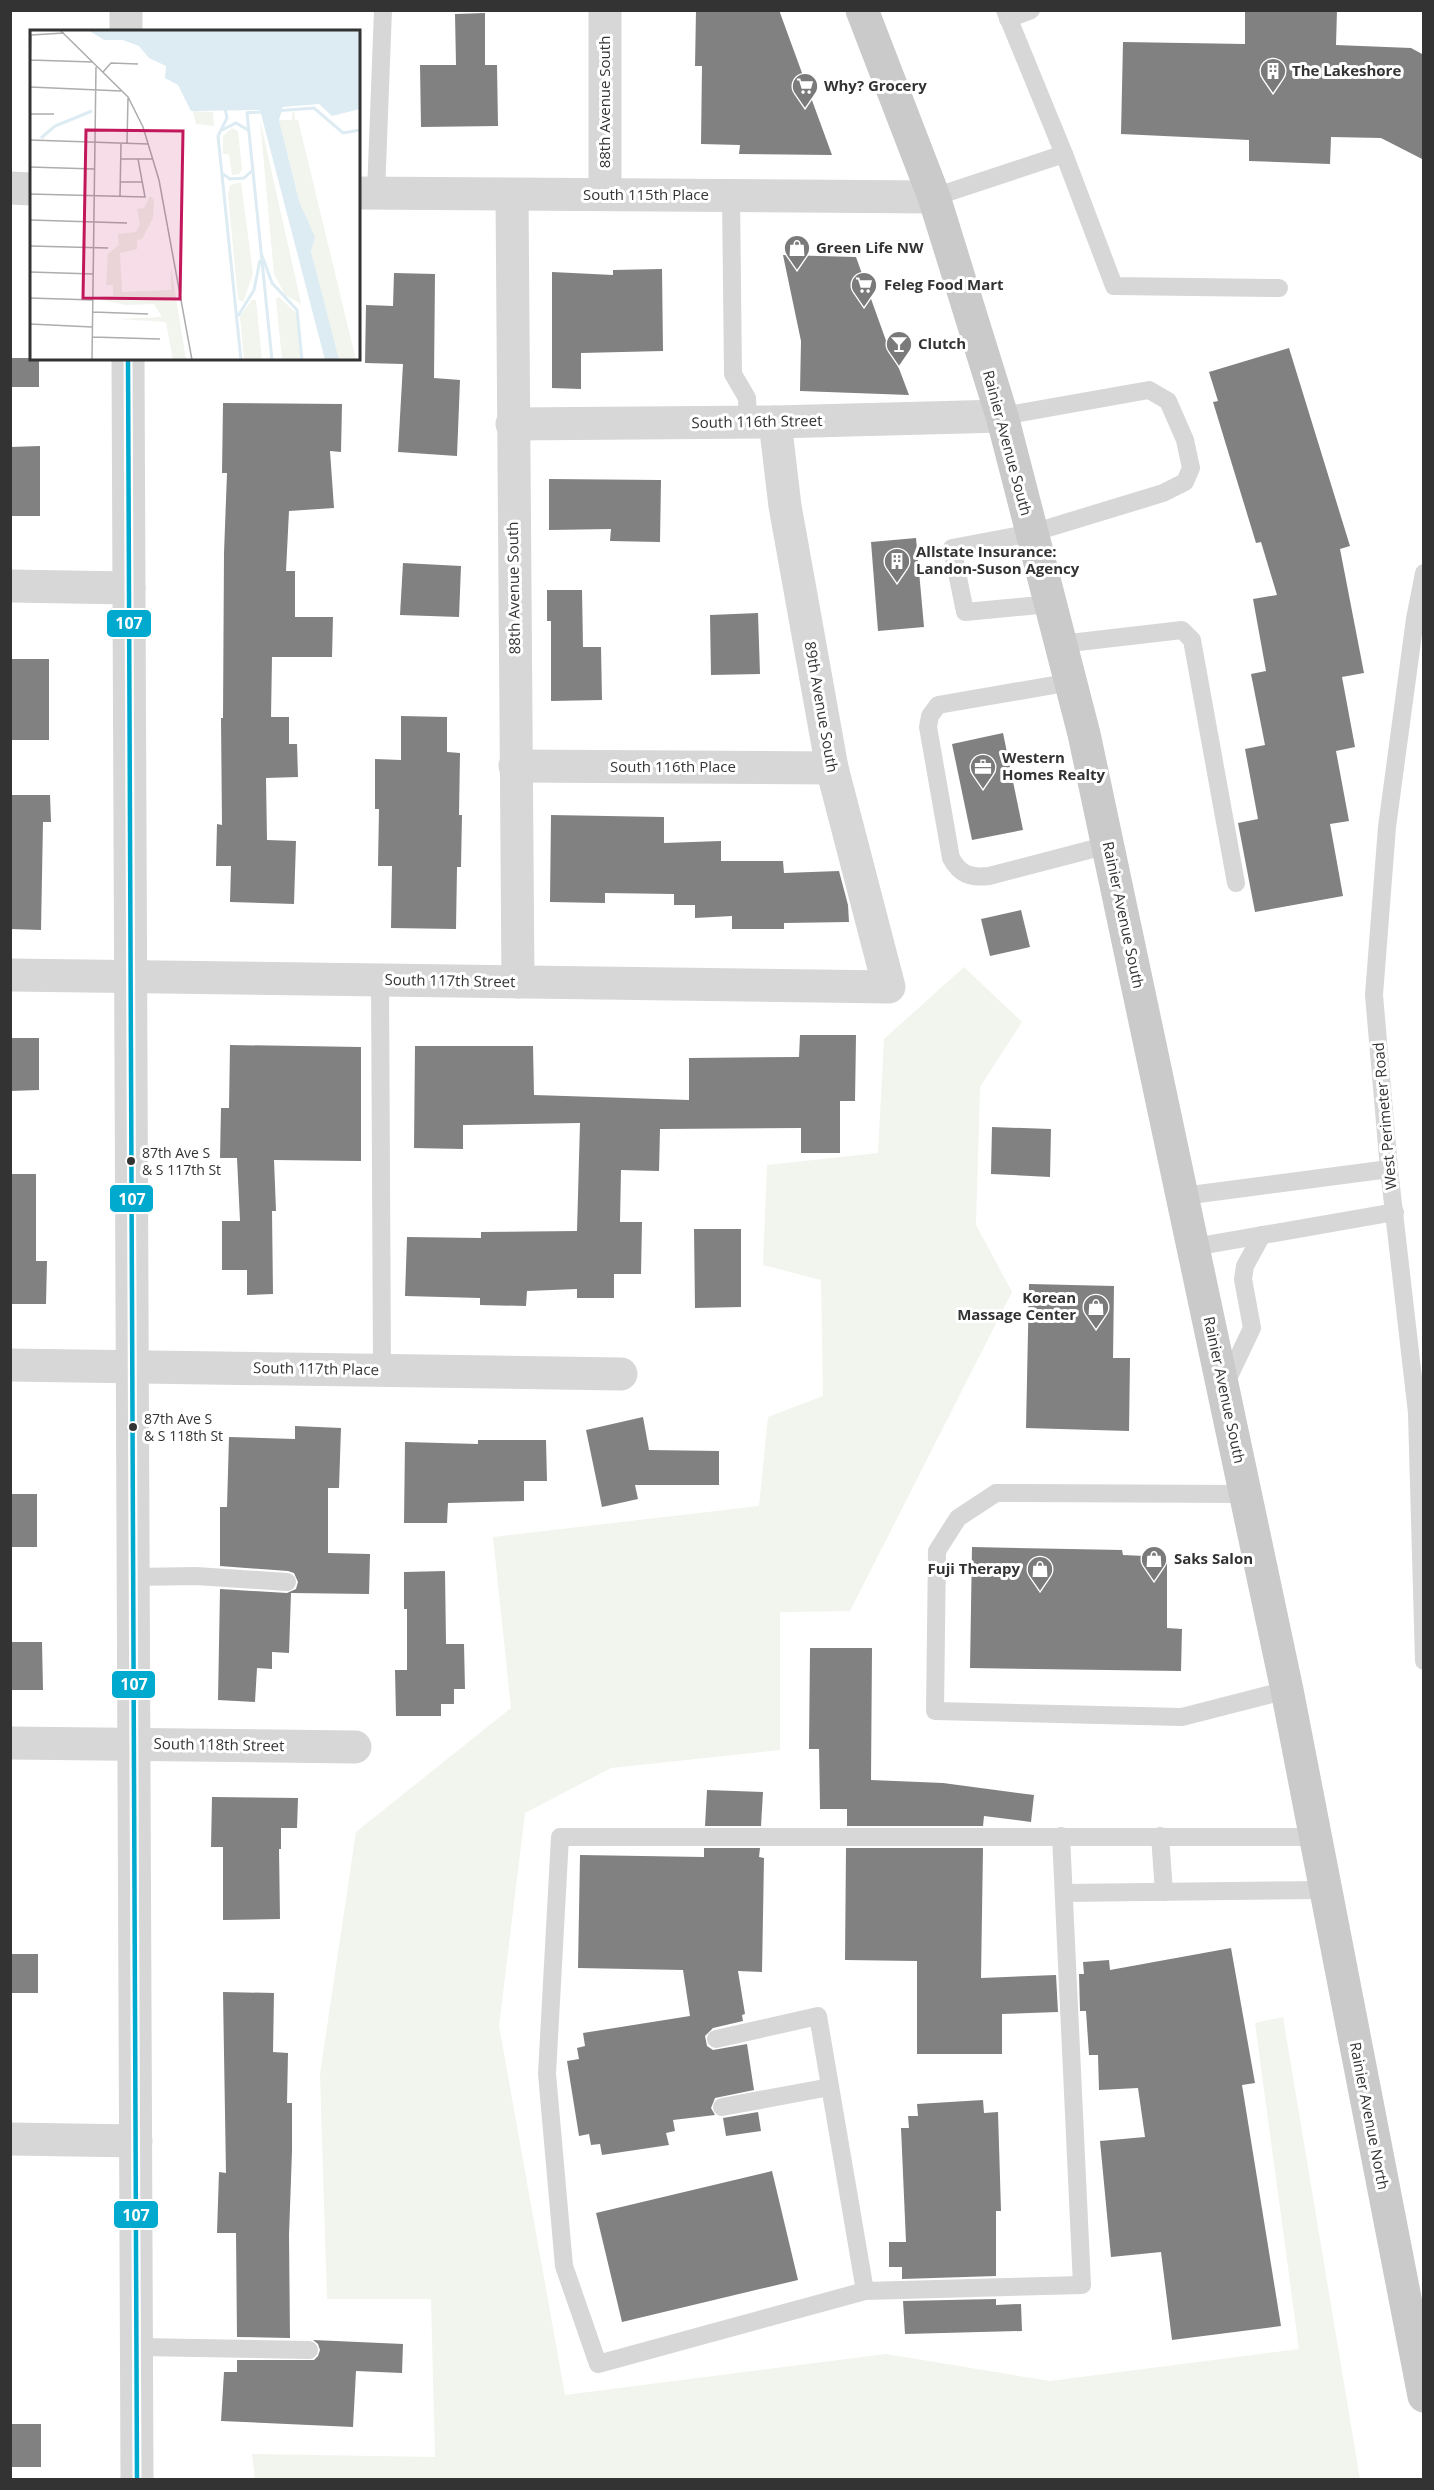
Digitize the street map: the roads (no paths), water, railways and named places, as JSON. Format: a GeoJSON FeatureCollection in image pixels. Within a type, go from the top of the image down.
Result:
{"type":"FeatureCollection","features":[{"type":"Feature","properties":{"kind":"main road","name":"Rainier Avenue South"},"geometry":{"type":"LineString","coordinates":[[862,10],[934,197],[1002,416],[1071,682],[1108,845],[1246,1494],[1287,1690],[1314,1837]]}},
{"type":"Feature","properties":{"kind":"main road","name":"Rainier Avenue North"},"geometry":{"type":"LineString","coordinates":[[1314,1837],[1424,2396]]}},
{"type":"Feature","properties":{"kind":"street"},"geometry":{"type":"LineString","coordinates":[[126,10],[126,30]]}},
{"type":"Feature","properties":{"kind":"street","name":"88th Avenue South"},"geometry":{"type":"LineString","coordinates":[[605,10],[605,194]]}},
{"type":"Feature","properties":{"kind":"street"},"geometry":{"type":"LineString","coordinates":[[10,188],[30,189]]}},
{"type":"Feature","properties":{"kind":"street","name":"South 115th Place"},"geometry":{"type":"LineString","coordinates":[[367,193],[934,197]]}},
{"type":"Feature","properties":{"kind":"street","name":"88th Avenue South"},"geometry":{"type":"LineString","coordinates":[[512,195],[518,982]]}},
{"type":"Feature","properties":{"kind":"street"},"geometry":{"type":"LineString","coordinates":[[128,360],[137,2480]]}},
{"type":"Feature","properties":{"kind":"street","name":"South 116th Street"},"geometry":{"type":"LineString","coordinates":[[512,424],[762,422],[1002,416]]}},
{"type":"Feature","properties":{"kind":"street","name":"89th Avenue South"},"geometry":{"type":"LineString","coordinates":[[762,422],[785,506],[832,768],[889,987]]}},
{"type":"Feature","properties":{"kind":"street"},"geometry":{"type":"LineString","coordinates":[[10,586],[129,588]]}},
{"type":"Feature","properties":{"kind":"street","name":"South 116th Place"},"geometry":{"type":"LineString","coordinates":[[515,766],[832,768]]}},
{"type":"Feature","properties":{"kind":"street","name":"South 117th Street"},"geometry":{"type":"LineString","coordinates":[[10,975],[889,987]]}},
{"type":"Feature","properties":{"kind":"street","name":"South 117th Place"},"geometry":{"type":"LineString","coordinates":[[10,1365],[621,1374]]}},
{"type":"Feature","properties":{"kind":"street","name":"South 118th Street"},"geometry":{"type":"LineString","coordinates":[[10,1743],[355,1747]]}},
{"type":"Feature","properties":{"kind":"street"},"geometry":{"type":"LineString","coordinates":[[10,2139],[136,2141]]}},
{"type":"Feature","properties":{"kind":"lane"},"geometry":{"type":"LineString","coordinates":[[367,193],[383,10]]}},
{"type":"Feature","properties":{"kind":"lane"},"geometry":{"type":"LineString","coordinates":[[1031,10],[1006,15],[1064,154],[1114,286],[1279,288]]}},
{"type":"Feature","properties":{"kind":"lane"},"geometry":{"type":"LineString","coordinates":[[934,197],[1064,154]]}},
{"type":"Feature","properties":{"kind":"lane"},"geometry":{"type":"LineString","coordinates":[[731,195],[733,374],[762,422]]}},
{"type":"Feature","properties":{"kind":"lane"},"geometry":{"type":"LineString","coordinates":[[1002,416],[1149,390],[1168,401],[1185,440],[1191,468],[1185,482],[1163,493],[1032,534],[952,548],[965,612],[1050,604]]}},
{"type":"Feature","properties":{"kind":"lane","name":"West Perimeter Road"},"geometry":{"type":"LineString","coordinates":[[1424,573],[1415,619],[1387,827],[1374,995],[1389,1169],[1417,1413],[1421,1476],[1424,1661]]}},
{"type":"Feature","properties":{"kind":"lane"},"geometry":{"type":"LineString","coordinates":[[1061,644],[1182,630],[1192,640],[1236,883]]}},
{"type":"Feature","properties":{"kind":"lane"},"geometry":{"type":"LineString","coordinates":[[1071,682],[938,705],[930,716],[928,727],[951,858],[961,872],[977,877],[1108,845]]}},
{"type":"Feature","properties":{"kind":"lane"},"geometry":{"type":"LineString","coordinates":[[380,980],[382,1370]]}},
{"type":"Feature","properties":{"kind":"lane"},"geometry":{"type":"LineString","coordinates":[[1183,1196],[1389,1169]]}},
{"type":"Feature","properties":{"kind":"lane"},"geometry":{"type":"LineString","coordinates":[[1194,1247],[1395,1212]]}},
{"type":"Feature","properties":{"kind":"lane"},"geometry":{"type":"LineString","coordinates":[[1223,1388],[1252,1328],[1243,1279],[1245,1266],[1262,1235]]}},
{"type":"Feature","properties":{"kind":"lane"},"geometry":{"type":"LineString","coordinates":[[1246,1494],[996,1493],[958,1518],[937,1551],[935,1711],[1182,1717],[1287,1690]]}},
{"type":"Feature","properties":{"kind":"lane"},"geometry":{"type":"LineString","coordinates":[[134,1577],[196,1576],[287,1582]]}},
{"type":"Feature","properties":{"kind":"lane"},"geometry":{"type":"LineString","coordinates":[[1061,1836],[1082,2284],[865,2291],[598,2364],[564,2266],[547,2074],[560,1837],[1061,1836],[1160,1836],[1314,1837]]}},
{"type":"Feature","properties":{"kind":"lane"},"geometry":{"type":"LineString","coordinates":[[1160,1836],[1164,1892]]}},
{"type":"Feature","properties":{"kind":"lane"},"geometry":{"type":"LineString","coordinates":[[1064,1893],[1324,1890]]}},
{"type":"Feature","properties":{"kind":"lane"},"geometry":{"type":"LineString","coordinates":[[716,2039],[818,2016],[865,2291]]}},
{"type":"Feature","properties":{"kind":"lane"},"geometry":{"type":"LineString","coordinates":[[722,2107],[830,2087]]}},
{"type":"Feature","properties":{"kind":"lane"},"geometry":{"type":"LineString","coordinates":[[137,2347],[309,2350]]}},
{"type":"Feature","properties":{"kind":"place","name":"The Lakeshore"},"geometry":{"type":"Point","coordinates":[1273,94]}},
{"type":"Feature","properties":{"kind":"place","name":"Why? Grocery"},"geometry":{"type":"Point","coordinates":[805,109]}},
{"type":"Feature","properties":{"kind":"place","name":"Green Life NW"},"geometry":{"type":"Point","coordinates":[797,271]}},
{"type":"Feature","properties":{"kind":"place","name":"Feleg Food Mart"},"geometry":{"type":"Point","coordinates":[864,308]}},
{"type":"Feature","properties":{"kind":"place","name":"Clutch"},"geometry":{"type":"Point","coordinates":[899,367]}},
{"type":"Feature","properties":{"kind":"place","name":"Allstate Insurance: Landon-Suson Agency"},"geometry":{"type":"Point","coordinates":[897,584]}},
{"type":"Feature","properties":{"kind":"place","name":"Western Homes Realty"},"geometry":{"type":"Point","coordinates":[983,790]}},
{"type":"Feature","properties":{"kind":"place","name":"87th Ave S & S 117th St"},"geometry":{"type":"Point","coordinates":[131,1161]}},
{"type":"Feature","properties":{"kind":"place","name":"Korean Massage Center"},"geometry":{"type":"Point","coordinates":[1096,1330]}},
{"type":"Feature","properties":{"kind":"place","name":"87th Ave S & S 118th St"},"geometry":{"type":"Point","coordinates":[133,1427]}},
{"type":"Feature","properties":{"kind":"place","name":"Saks Salon"},"geometry":{"type":"Point","coordinates":[1154,1582]}},
{"type":"Feature","properties":{"kind":"place","name":"Fuji Therapy"},"geometry":{"type":"Point","coordinates":[1040,1592]}}]}
